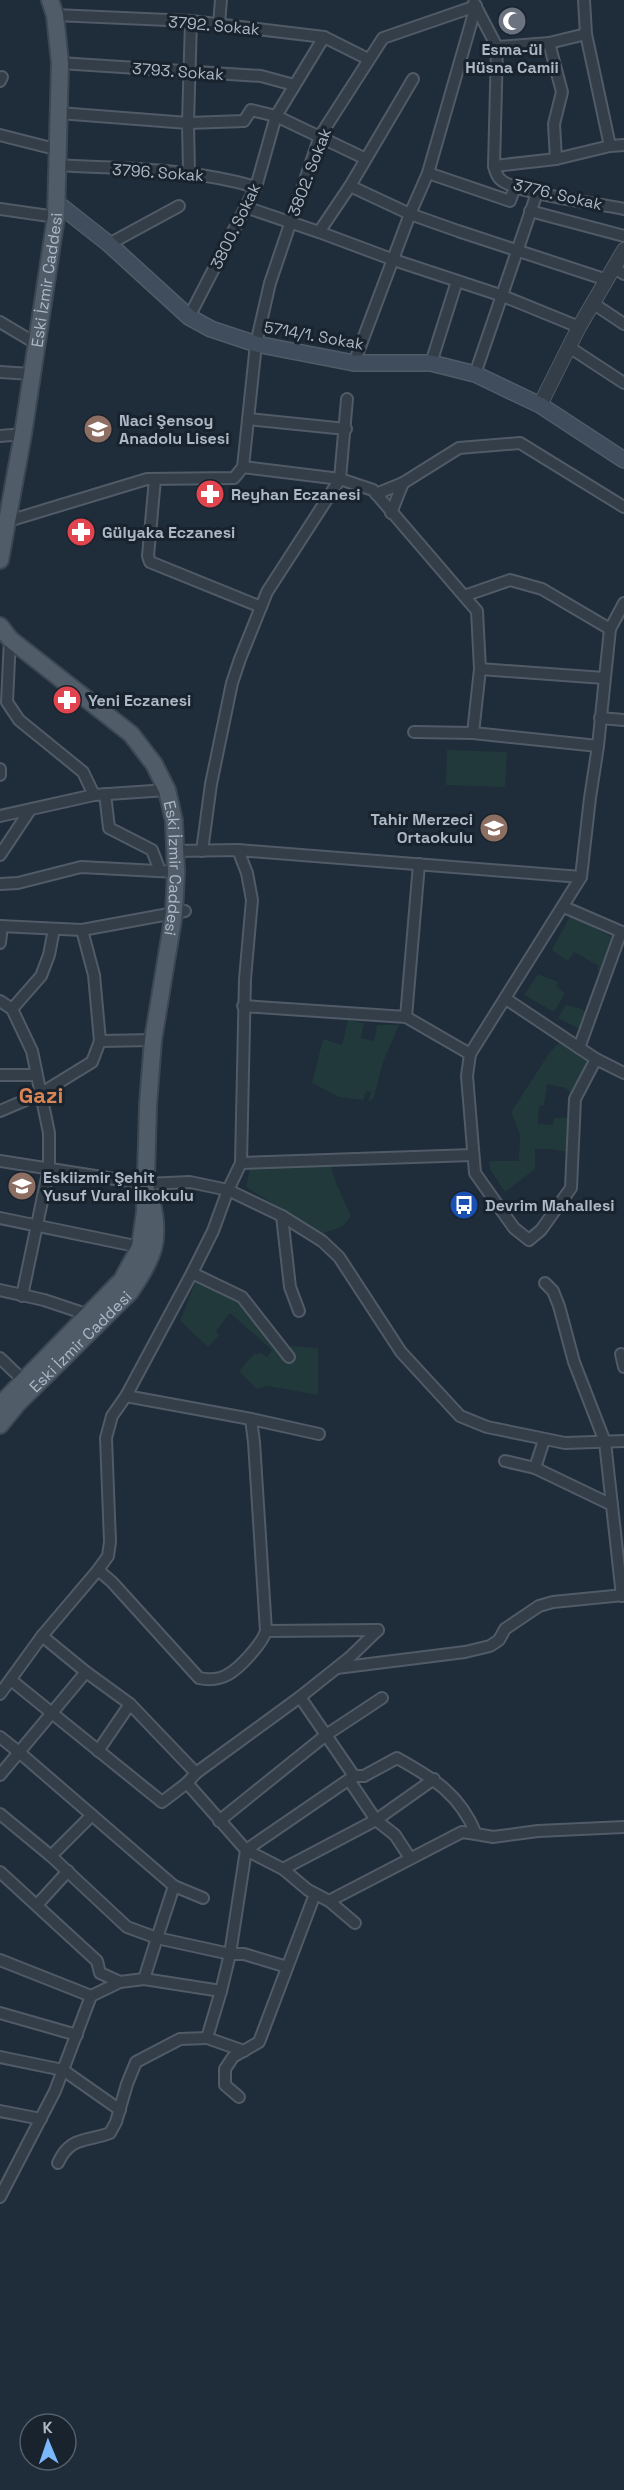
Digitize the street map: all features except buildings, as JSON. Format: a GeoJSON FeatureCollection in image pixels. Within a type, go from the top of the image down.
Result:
{"type":"FeatureCollection","features":[{"type":"Feature","properties":{"kind":"main road","name":"Eski İzmir Caddesi"},"geometry":{"type":"LineString","coordinates":[[0,560],[4,501],[23,434],[57,210],[60,63],[52,7]]}},
{"type":"Feature","properties":{"kind":"main road","name":"5714/1. Sokak"},"geometry":{"type":"LineString","coordinates":[[57,210],[109,244],[189,317],[211,329],[256,344],[354,363],[430,363],[475,374],[540,405],[624,460]]}},
{"type":"Feature","properties":{"kind":"main road"},"geometry":{"type":"LineString","coordinates":[[0,614],[18,634],[147,736],[164,759],[176,783],[183,808],[187,851],[179,912]]}},
{"type":"Feature","properties":{"kind":"main road","name":"Eski İzmir Caddesi"},"geometry":{"type":"LineString","coordinates":[[0,1405],[122,1280],[140,1247],[146,1184],[148,1105],[153,1040],[179,912],[168,872],[187,851],[174,821],[167,790],[154,764],[131,734],[5,632]]}},
{"type":"Feature","properties":{"kind":"main road","name":"Eski İzmir Caddesi"},"geometry":{"type":"LineString","coordinates":[[0,1425],[18,1403],[130,1292],[144,1272],[153,1247],[157,1221],[146,1184]]}},
{"type":"Feature","properties":{"kind":"street"},"geometry":{"type":"LineString","coordinates":[[219,24],[221,0]]}},
{"type":"Feature","properties":{"kind":"street"},"geometry":{"type":"LineString","coordinates":[[584,0],[586,34],[610,146]]}},
{"type":"Feature","properties":{"kind":"street"},"geometry":{"type":"LineString","coordinates":[[354,363],[410,213],[428,173],[474,3]]}},
{"type":"Feature","properties":{"kind":"street","name":"3776. Sokak"},"geometry":{"type":"LineString","coordinates":[[474,3],[497,47],[494,166],[500,180],[537,193],[624,208]]}},
{"type":"Feature","properties":{"kind":"street","name":"3802. Sokak"},"geometry":{"type":"LineString","coordinates":[[243,467],[256,344],[270,283],[320,136],[383,38],[474,3]]}},
{"type":"Feature","properties":{"kind":"street","name":"3792. Sokak"},"geometry":{"type":"LineString","coordinates":[[52,7],[324,37],[368,59]]}},
{"type":"Feature","properties":{"kind":"street"},"geometry":{"type":"LineString","coordinates":[[189,173],[191,21]]}},
{"type":"Feature","properties":{"kind":"street"},"geometry":{"type":"LineString","coordinates":[[497,47],[549,43],[586,34]]}},
{"type":"Feature","properties":{"kind":"street","name":"3800. Sokak"},"geometry":{"type":"LineString","coordinates":[[189,317],[256,187],[276,116],[324,37]]}},
{"type":"Feature","properties":{"kind":"street"},"geometry":{"type":"LineString","coordinates":[[549,43],[562,92],[555,124],[556,159]]}},
{"type":"Feature","properties":{"kind":"street","name":"3793. Sokak"},"geometry":{"type":"LineString","coordinates":[[60,63],[261,76],[294,85]]}},
{"type":"Feature","properties":{"kind":"street"},"geometry":{"type":"LineString","coordinates":[[319,232],[350,186],[364,158],[413,79]]}},
{"type":"Feature","properties":{"kind":"street"},"geometry":{"type":"LineString","coordinates":[[59,113],[188,123],[244,122],[251,110],[276,116],[364,158]]}},
{"type":"Feature","properties":{"kind":"street","name":"3796. Sokak"},"geometry":{"type":"LineString","coordinates":[[0,135],[59,158],[227,178],[256,187]]}},
{"type":"Feature","properties":{"kind":"street"},"geometry":{"type":"LineString","coordinates":[[494,166],[556,159],[610,146],[624,145]]}},
{"type":"Feature","properties":{"kind":"street"},"geometry":{"type":"LineString","coordinates":[[428,173],[510,201],[515,187]]}},
{"type":"Feature","properties":{"kind":"street"},"geometry":{"type":"LineString","coordinates":[[350,186],[410,213],[518,250],[615,274]]}},
{"type":"Feature","properties":{"kind":"street"},"geometry":{"type":"LineString","coordinates":[[475,374],[537,193]]}},
{"type":"Feature","properties":{"kind":"street"},"geometry":{"type":"LineString","coordinates":[[109,244],[180,206]]}},
{"type":"Feature","properties":{"kind":"street"},"geometry":{"type":"LineString","coordinates":[[245,207],[503,296],[579,327]]}},
{"type":"Feature","properties":{"kind":"street"},"geometry":{"type":"LineString","coordinates":[[0,209],[57,210]]}},
{"type":"Feature","properties":{"kind":"street"},"geometry":{"type":"LineString","coordinates":[[530,211],[624,236]]}},
{"type":"Feature","properties":{"kind":"street"},"geometry":{"type":"LineString","coordinates":[[540,405],[579,327],[615,274],[624,250]]}},
{"type":"Feature","properties":{"kind":"street"},"geometry":{"type":"LineString","coordinates":[[430,363],[458,282]]}},
{"type":"Feature","properties":{"kind":"street"},"geometry":{"type":"LineString","coordinates":[[594,304],[624,324]]}},
{"type":"Feature","properties":{"kind":"street"},"geometry":{"type":"LineString","coordinates":[[0,322],[35,343]]}},
{"type":"Feature","properties":{"kind":"street"},"geometry":{"type":"LineString","coordinates":[[569,347],[624,382]]}},
{"type":"Feature","properties":{"kind":"street"},"geometry":{"type":"LineString","coordinates":[[1,373],[31,375]]}},
{"type":"Feature","properties":{"kind":"street"},"geometry":{"type":"LineString","coordinates":[[347,399],[340,479],[285,561],[261,607],[232,683],[205,813],[187,851],[238,850],[581,877]]}},
{"type":"Feature","properties":{"kind":"street"},"geometry":{"type":"LineString","coordinates":[[248,419],[346,429]]}},
{"type":"Feature","properties":{"kind":"street"},"geometry":{"type":"LineString","coordinates":[[0,436],[23,434]]}},
{"type":"Feature","properties":{"kind":"street"},"geometry":{"type":"LineString","coordinates":[[376,495],[403,483],[459,448],[520,443],[624,507]]}},
{"type":"Feature","properties":{"kind":"street"},"geometry":{"type":"LineString","coordinates":[[3,532],[147,479],[234,477],[243,467],[340,479],[373,490],[477,611],[480,669],[473,733]]}},
{"type":"Feature","properties":{"kind":"street"},"geometry":{"type":"LineString","coordinates":[[155,479],[148,556],[150,561],[261,607]]}},
{"type":"Feature","properties":{"kind":"street"},"geometry":{"type":"LineString","coordinates":[[391,513],[403,483]]}},
{"type":"Feature","properties":{"kind":"street"},"geometry":{"type":"LineString","coordinates":[[464,596],[510,580],[542,589],[610,629]]}},
{"type":"Feature","properties":{"kind":"street"},"geometry":{"type":"LineString","coordinates":[[596,1059],[575,1099],[571,1188],[541,1230],[529,1240],[514,1228],[475,1173],[467,1076],[470,1054],[581,877],[610,629],[624,603]]}},
{"type":"Feature","properties":{"kind":"street"},"geometry":{"type":"LineString","coordinates":[[5,632],[7,702],[19,720],[82,772],[100,795],[109,828],[152,850],[168,872]]}},
{"type":"Feature","properties":{"kind":"street"},"geometry":{"type":"LineString","coordinates":[[480,669],[604,678]]}},
{"type":"Feature","properties":{"kind":"street"},"geometry":{"type":"LineString","coordinates":[[600,718],[624,720]]}},
{"type":"Feature","properties":{"kind":"street"},"geometry":{"type":"LineString","coordinates":[[414,732],[473,733],[598,746]]}},
{"type":"Feature","properties":{"kind":"street"},"geometry":{"type":"LineString","coordinates":[[0,769],[0,775]]}},
{"type":"Feature","properties":{"kind":"street"},"geometry":{"type":"LineString","coordinates":[[0,816],[100,795],[167,790]]}},
{"type":"Feature","properties":{"kind":"street"},"geometry":{"type":"LineString","coordinates":[[0,855],[30,810]]}},
{"type":"Feature","properties":{"kind":"street"},"geometry":{"type":"LineString","coordinates":[[0,1694],[42,1636],[108,1556],[110,1542],[106,1438],[112,1416],[126,1396],[192,1273],[213,1231],[241,1163],[243,1006],[252,900],[247,873],[238,850]]}},
{"type":"Feature","properties":{"kind":"street"},"geometry":{"type":"LineString","coordinates":[[406,1017],[419,864]]}},
{"type":"Feature","properties":{"kind":"street"},"geometry":{"type":"LineString","coordinates":[[0,884],[18,883],[81,867],[168,872]]}},
{"type":"Feature","properties":{"kind":"street"},"geometry":{"type":"LineString","coordinates":[[564,907],[623,932],[579,1048]]}},
{"type":"Feature","properties":{"kind":"street"},"geometry":{"type":"LineString","coordinates":[[0,943],[1,926],[82,930],[179,912]]}},
{"type":"Feature","properties":{"kind":"street"},"geometry":{"type":"LineString","coordinates":[[12,1009],[40,976],[49,955],[54,929]]}},
{"type":"Feature","properties":{"kind":"street"},"geometry":{"type":"LineString","coordinates":[[0,1111],[40,1094],[92,1062],[100,1041],[94,975],[82,930]]}},
{"type":"Feature","properties":{"kind":"street"},"geometry":{"type":"LineString","coordinates":[[506,999],[596,1059],[624,1074]]}},
{"type":"Feature","properties":{"kind":"street"},"geometry":{"type":"LineString","coordinates":[[0,1001],[12,1009],[32,1051],[35,1075],[49,1133],[49,1168],[22,1296]]}},
{"type":"Feature","properties":{"kind":"street"},"geometry":{"type":"LineString","coordinates":[[243,1006],[406,1017],[470,1054]]}},
{"type":"Feature","properties":{"kind":"street"},"geometry":{"type":"LineString","coordinates":[[100,1041],[153,1040]]}},
{"type":"Feature","properties":{"kind":"street"},"geometry":{"type":"LineString","coordinates":[[0,1075],[35,1075]]}},
{"type":"Feature","properties":{"kind":"street"},"geometry":{"type":"LineString","coordinates":[[241,1163],[472,1155]]}},
{"type":"Feature","properties":{"kind":"street"},"geometry":{"type":"LineString","coordinates":[[0,1161],[146,1184],[190,1182],[228,1190],[282,1216],[322,1241],[339,1257],[401,1353],[460,1416],[487,1427],[544,1440],[565,1443],[624,1441]]}},
{"type":"Feature","properties":{"kind":"street"},"geometry":{"type":"LineString","coordinates":[[282,1216],[290,1287],[299,1311]]}},
{"type":"Feature","properties":{"kind":"street"},"geometry":{"type":"LineString","coordinates":[[0,1218],[140,1247]]}},
{"type":"Feature","properties":{"kind":"street"},"geometry":{"type":"LineString","coordinates":[[192,1273],[242,1297],[289,1357]]}},
{"type":"Feature","properties":{"kind":"street"},"geometry":{"type":"LineString","coordinates":[[337,1668],[465,1652],[490,1646],[499,1640],[505,1629],[539,1606],[553,1602],[623,1595],[605,1442],[574,1362],[559,1306],[553,1291],[545,1283]]}},
{"type":"Feature","properties":{"kind":"street"},"geometry":{"type":"LineString","coordinates":[[0,1290],[89,1315]]}},
{"type":"Feature","properties":{"kind":"street"},"geometry":{"type":"LineString","coordinates":[[621,1354],[624,1367]]}},
{"type":"Feature","properties":{"kind":"street"},"geometry":{"type":"LineString","coordinates":[[0,1358],[24,1381]]}},
{"type":"Feature","properties":{"kind":"street"},"geometry":{"type":"LineString","coordinates":[[126,1396],[319,1434]]}},
{"type":"Feature","properties":{"kind":"street"},"geometry":{"type":"LineString","coordinates":[[98,1570],[112,1582],[199,1678],[212,1680],[229,1675],[262,1641],[266,1631],[255,1442],[251,1419]]}},
{"type":"Feature","properties":{"kind":"street"},"geometry":{"type":"LineString","coordinates":[[535,1468],[544,1440]]}},
{"type":"Feature","properties":{"kind":"street"},"geometry":{"type":"LineString","coordinates":[[505,1461],[535,1468],[612,1505]]}},
{"type":"Feature","properties":{"kind":"street"},"geometry":{"type":"LineString","coordinates":[[11,1680],[162,1802],[196,1773],[337,1668],[378,1630],[266,1631]]}},
{"type":"Feature","properties":{"kind":"street"},"geometry":{"type":"LineString","coordinates":[[42,1636],[130,1704],[196,1773]]}},
{"type":"Feature","properties":{"kind":"street"},"geometry":{"type":"LineString","coordinates":[[0,1775],[21,1753],[86,1672]]}},
{"type":"Feature","properties":{"kind":"street"},"geometry":{"type":"LineString","coordinates":[[300,1697],[326,1735],[376,1820],[395,1835],[410,1858]]}},
{"type":"Feature","properties":{"kind":"street"},"geometry":{"type":"LineString","coordinates":[[219,1821],[326,1735],[382,1698]]}},
{"type":"Feature","properties":{"kind":"street"},"geometry":{"type":"LineString","coordinates":[[98,1751],[130,1704]]}},
{"type":"Feature","properties":{"kind":"street"},"geometry":{"type":"LineString","coordinates":[[0,1737],[174,1886],[203,1898]]}},
{"type":"Feature","properties":{"kind":"street"},"geometry":{"type":"LineString","coordinates":[[207,2038],[230,1954],[246,1850],[351,1778],[364,1776],[397,1758],[434,1779],[468,1814],[476,1834]]}},
{"type":"Feature","properties":{"kind":"street"},"geometry":{"type":"LineString","coordinates":[[283,1869],[376,1820],[434,1779]]}},
{"type":"Feature","properties":{"kind":"street"},"geometry":{"type":"LineString","coordinates":[[187,1783],[246,1850],[283,1869],[315,1894],[329,1901],[355,1923]]}},
{"type":"Feature","properties":{"kind":"street"},"geometry":{"type":"LineString","coordinates":[[0,1814],[51,1856],[127,1927],[157,1938],[230,1954],[244,1953],[287,1967]]}},
{"type":"Feature","properties":{"kind":"street"},"geometry":{"type":"LineString","coordinates":[[51,1856],[92,1815]]}},
{"type":"Feature","properties":{"kind":"street"},"geometry":{"type":"LineString","coordinates":[[329,1901],[462,1832],[493,1837],[538,1831],[624,1827]]}},
{"type":"Feature","properties":{"kind":"street"},"geometry":{"type":"LineString","coordinates":[[0,1872],[97,1960],[100,1973],[120,1982]]}},
{"type":"Feature","properties":{"kind":"street"},"geometry":{"type":"LineString","coordinates":[[37,1905],[68,1872]]}},
{"type":"Feature","properties":{"kind":"street"},"geometry":{"type":"LineString","coordinates":[[144,1979],[174,1886]]}},
{"type":"Feature","properties":{"kind":"street"},"geometry":{"type":"LineString","coordinates":[[239,2097],[225,2085],[225,2069],[233,2057],[259,2042],[315,1894]]}},
{"type":"Feature","properties":{"kind":"street"},"geometry":{"type":"LineString","coordinates":[[0,1959],[91,1996]]}},
{"type":"Feature","properties":{"kind":"street"},"geometry":{"type":"LineString","coordinates":[[0,2197],[41,2119],[63,2070],[91,1996],[120,1982],[144,1979],[221,1992]]}},
{"type":"Feature","properties":{"kind":"street"},"geometry":{"type":"LineString","coordinates":[[0,2013],[76,2035]]}},
{"type":"Feature","properties":{"kind":"street"},"geometry":{"type":"LineString","coordinates":[[58,2163],[63,2152],[71,2145],[80,2140],[110,2133],[117,2122],[127,2084],[136,2062],[180,2039],[207,2038],[244,2051]]}},
{"type":"Feature","properties":{"kind":"street"},"geometry":{"type":"LineString","coordinates":[[0,2057],[63,2070],[120,2110]]}},
{"type":"Feature","properties":{"kind":"street"},"geometry":{"type":"LineString","coordinates":[[0,2111],[41,2119]]}},
{"type":"Feature","properties":{"kind":"green space"},"geometry":{"type":"Polygon","coordinates":[[[447,750],[507,752],[505,787],[446,785],[447,750]]]}},
{"type":"Feature","properties":{"kind":"green space"},"geometry":{"type":"Polygon","coordinates":[[[570,916],[618,940],[606,973],[597,970],[599,966],[574,952],[568,961],[552,950],[570,916]]]}},
{"type":"Feature","properties":{"kind":"green space"},"geometry":{"type":"Polygon","coordinates":[[[538,974],[558,982],[556,986],[565,993],[554,1012],[524,995],[538,974]]]}},
{"type":"Feature","properties":{"kind":"green space"},"geometry":{"type":"Polygon","coordinates":[[[566,1005],[581,1009],[591,1015],[585,1032],[558,1018],[566,1005]]]}},
{"type":"Feature","properties":{"kind":"green space"},"geometry":{"type":"Polygon","coordinates":[[[348,1020],[364,1023],[361,1038],[374,1041],[377,1025],[399,1025],[383,1062],[374,1097],[368,1102],[371,1092],[366,1091],[363,1100],[339,1097],[312,1083],[323,1039],[342,1045],[348,1020]]]}},
{"type":"Feature","properties":{"kind":"green space"},"geometry":{"type":"Polygon","coordinates":[[[562,1040],[596,1059],[575,1099],[566,1088],[547,1084],[544,1105],[539,1106],[538,1124],[553,1125],[554,1118],[574,1117],[572,1153],[535,1149],[535,1169],[505,1192],[490,1169],[489,1161],[519,1161],[520,1134],[511,1112],[550,1052],[562,1040]]]}},
{"type":"Feature","properties":{"kind":"green space"},"geometry":{"type":"Polygon","coordinates":[[[329,1160],[336,1183],[351,1216],[343,1226],[322,1234],[246,1187],[251,1163],[329,1160]]]}},
{"type":"Feature","properties":{"kind":"green space"},"geometry":{"type":"Polygon","coordinates":[[[198,1275],[242,1297],[289,1356],[290,1346],[318,1348],[318,1395],[267,1386],[256,1389],[239,1371],[254,1354],[261,1353],[267,1357],[272,1350],[230,1313],[216,1331],[219,1335],[208,1347],[180,1321],[198,1275]]]}},
{"type":"Feature","properties":{"kind":"place","name":"Esma-ül Hüsna Camii"},"geometry":{"type":"Point","coordinates":[512,21]}},
{"type":"Feature","properties":{"kind":"place","name":"Naci Şensoy Anadolu Lisesi"},"geometry":{"type":"Point","coordinates":[98,429]}},
{"type":"Feature","properties":{"kind":"place","name":"Reyhan Eczanesi"},"geometry":{"type":"Point","coordinates":[210,494]}},
{"type":"Feature","properties":{"kind":"place","name":"Gülyaka Eczanesi"},"geometry":{"type":"Point","coordinates":[81,532]}},
{"type":"Feature","properties":{"kind":"place","name":"Yeni Eczanesi"},"geometry":{"type":"Point","coordinates":[67,700]}},
{"type":"Feature","properties":{"kind":"place","name":"Tahir Merzeci Ortaokulu"},"geometry":{"type":"Point","coordinates":[494,828]}},
{"type":"Feature","properties":{"kind":"place","name":"Eskiizmir Şehit Yusuf Vural İlkokulu"},"geometry":{"type":"Point","coordinates":[22,1186]}},
{"type":"Feature","properties":{"kind":"place","name":"Devrim Mahallesi"},"geometry":{"type":"Point","coordinates":[464,1205]}},
{"type":"Feature","properties":{"kind":"district","name":"Gazi"},"geometry":{"type":"Point","coordinates":[41,1095]}}]}
